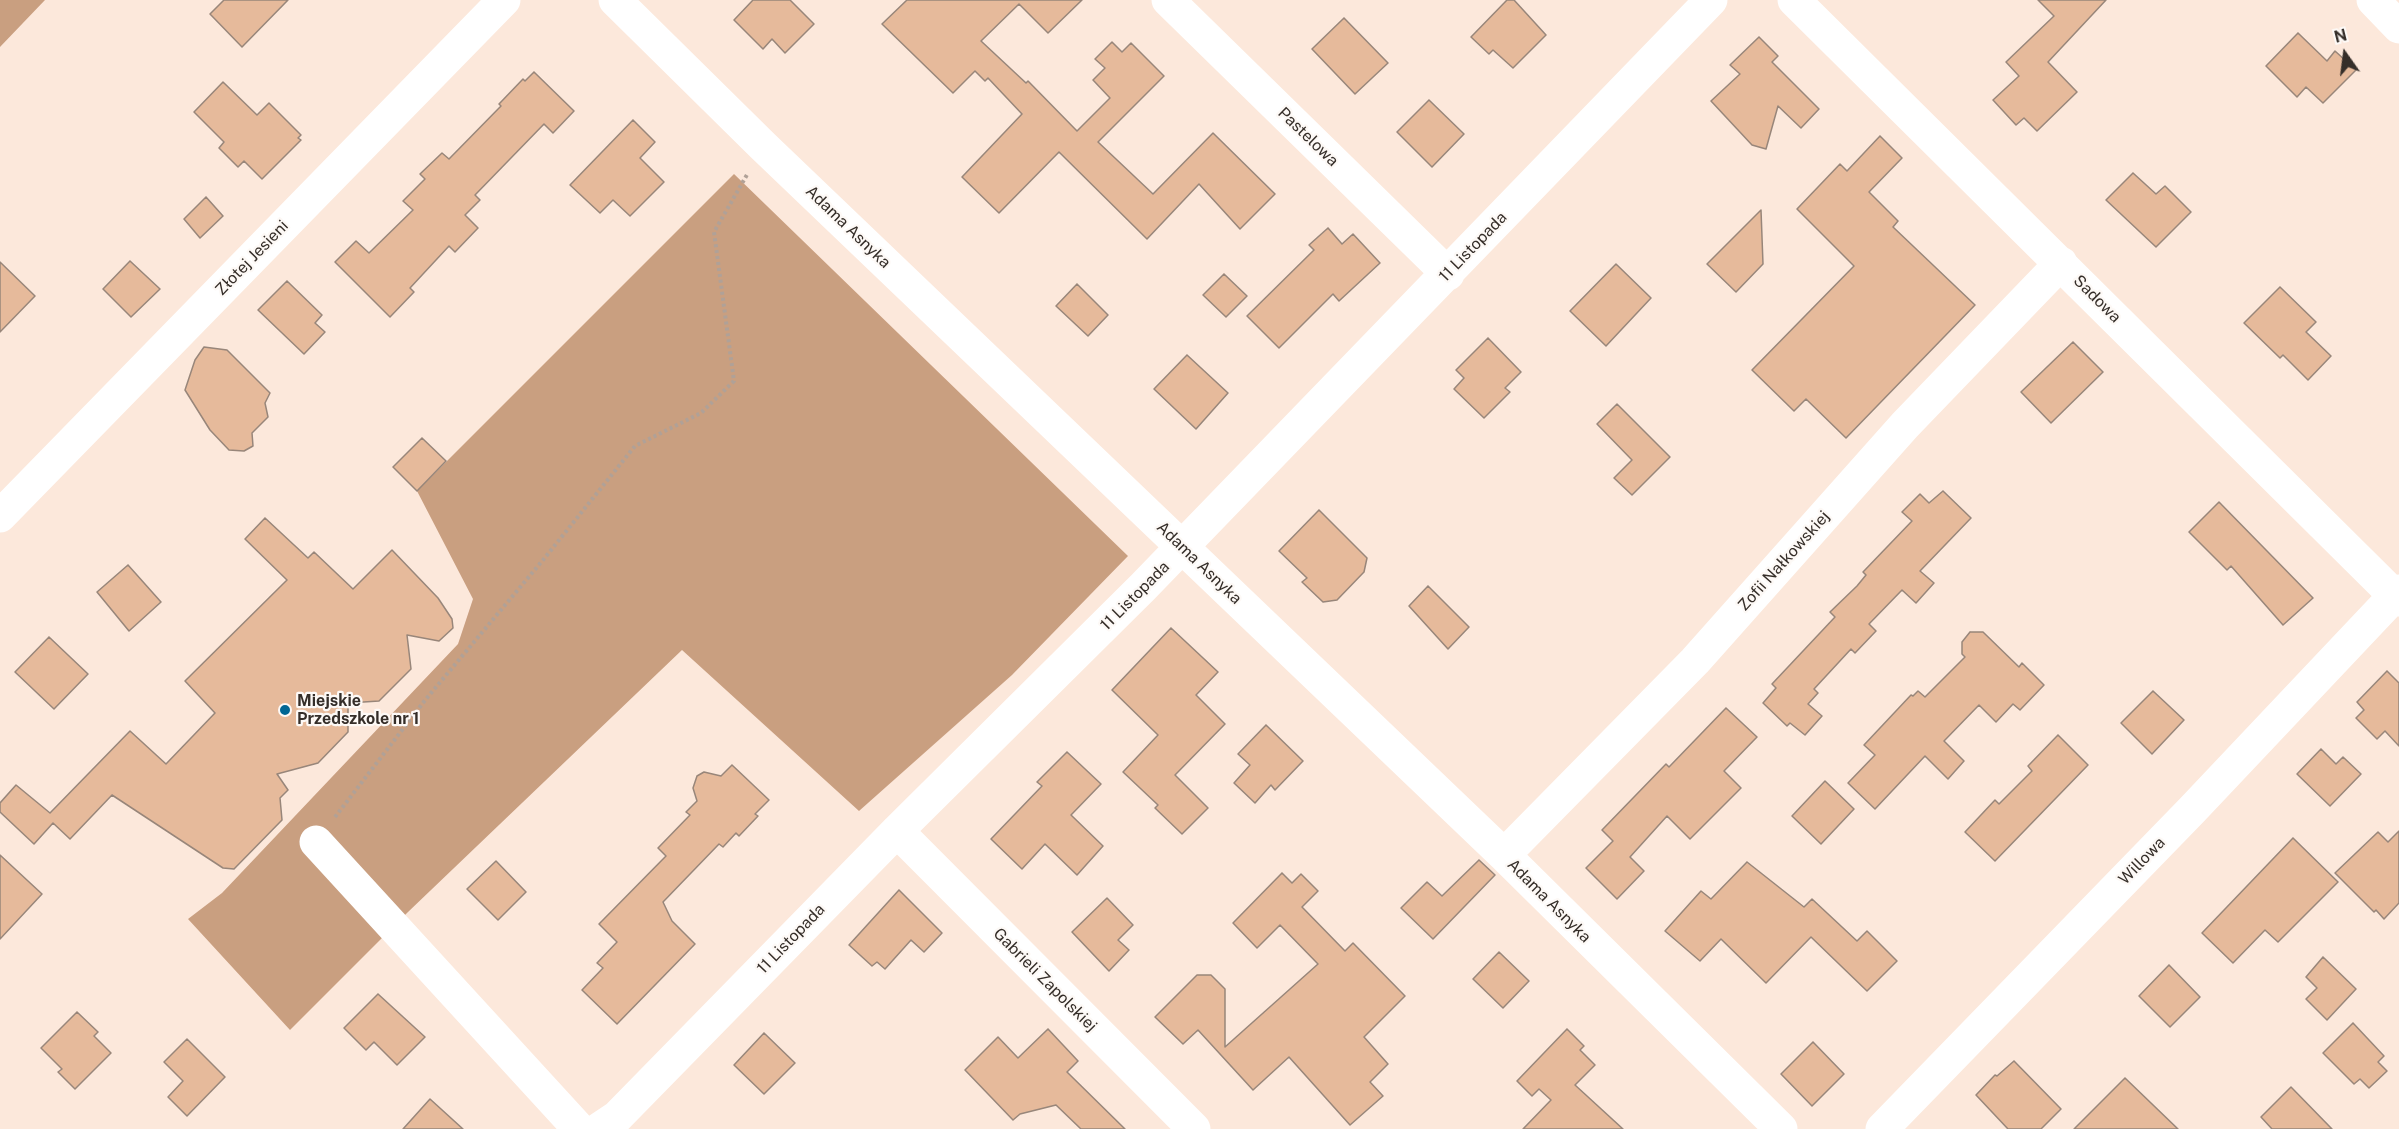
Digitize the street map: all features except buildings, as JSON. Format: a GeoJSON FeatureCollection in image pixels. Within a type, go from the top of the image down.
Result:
{"type":"FeatureCollection","features":[{"type":"Feature","properties":{"kind":"street","name":"Złotej Jesieni"},"geometry":{"type":"LineString","coordinates":[[0,516],[504,0]]}},
{"type":"Feature","properties":{"kind":"street","name":"Adama Asnyka"},"geometry":{"type":"LineString","coordinates":[[615,0],[763,146],[1504,855],[1781,1129]]}},
{"type":"Feature","properties":{"kind":"street","name":"Pastelowa"},"geometry":{"type":"LineString","coordinates":[[1168,0],[1448,273]]}},
{"type":"Feature","properties":{"kind":"street","name":"11 Listopada"},"geometry":{"type":"LineString","coordinates":[[599,1129],[617,1117],[897,831],[1182,547],[1711,0]]}},
{"type":"Feature","properties":{"kind":"street","name":"Sadowa"},"geometry":{"type":"LineString","coordinates":[[1794,0],[2398,595]]}},
{"type":"Feature","properties":{"kind":"street"},"geometry":{"type":"LineString","coordinates":[[2373,0],[2399,27]]}},
{"type":"Feature","properties":{"kind":"street","name":"Zofii Nałkowskiej"},"geometry":{"type":"LineString","coordinates":[[1504,855],[1695,661],[1905,425],[2061,263]]}},
{"type":"Feature","properties":{"kind":"street","name":"Willowa"},"geometry":{"type":"LineString","coordinates":[[1882,1129],[2398,595]]}},
{"type":"Feature","properties":{"kind":"street","name":"Gabrieli Zapolskiej"},"geometry":{"type":"LineString","coordinates":[[897,831],[1194,1129]]}},
{"type":"Feature","properties":{"kind":"street"},"geometry":{"type":"LineString","coordinates":[[316,842],[579,1129]]}},
{"type":"Feature","properties":{"kind":"path"},"geometry":{"type":"LineString","coordinates":[[316,842],[426,699],[634,447],[701,413],[734,381],[714,232],[763,146]]}},
{"type":"Feature","properties":{"kind":"shaded area"},"geometry":{"type":"Polygon","coordinates":[[[0,0],[45,0],[0,47],[0,0]]]}},
{"type":"Feature","properties":{"kind":"shaded area"},"geometry":{"type":"Polygon","coordinates":[[[734,174],[1128,556],[1012,675],[859,811],[682,650],[408,912],[290,1030],[188,919],[222,893],[458,644],[473,599],[417,491],[734,174]]]}},
{"type":"Feature","properties":{"kind":"place","name":"Miejskie Przedszkole nr 1"},"geometry":{"type":"Point","coordinates":[285,710]}}]}
